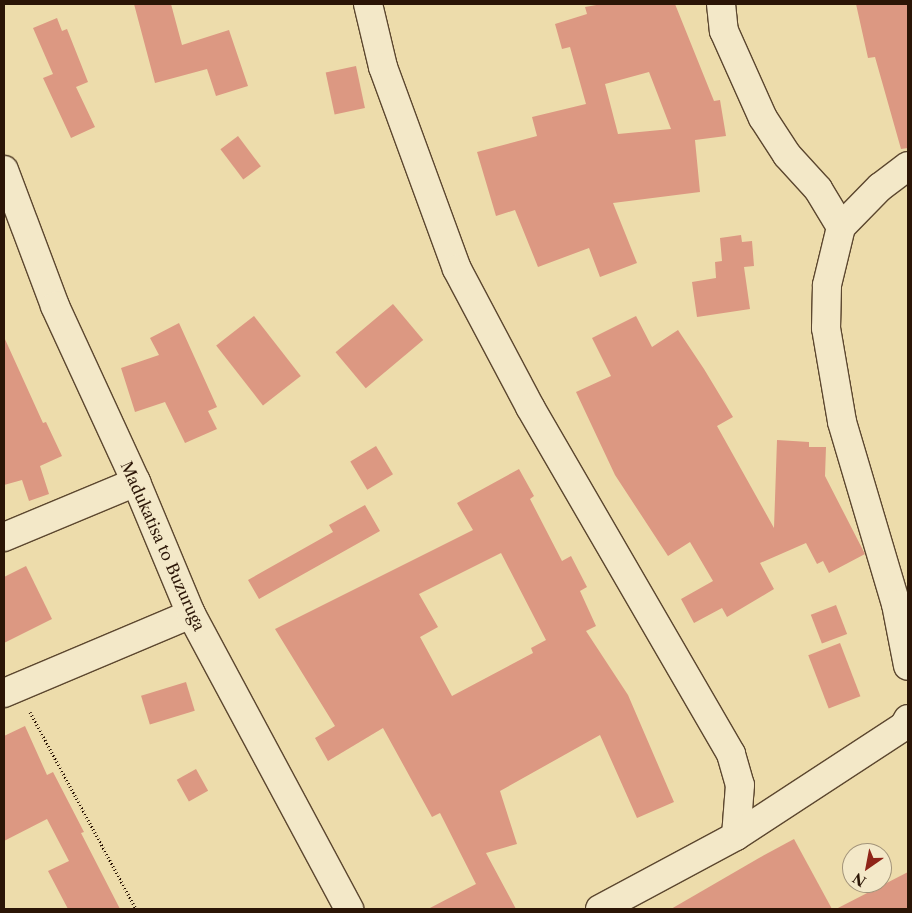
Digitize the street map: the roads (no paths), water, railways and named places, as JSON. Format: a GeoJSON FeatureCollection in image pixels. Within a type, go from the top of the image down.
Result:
{"type":"FeatureCollection","features":[{"type":"Feature","properties":{"kind":"street"},"geometry":{"type":"LineString","coordinates":[[368,4],[383,67],[457,269],[530,407],[731,754],[740,785],[736,836]]}},
{"type":"Feature","properties":{"kind":"street"},"geometry":{"type":"LineString","coordinates":[[721,4],[724,31],[763,118],[787,155],[818,189],[841,227]]}},
{"type":"Feature","properties":{"kind":"street"},"geometry":{"type":"LineString","coordinates":[[908,166],[880,187],[841,227],[827,284],[826,328],[842,422],[896,604],[908,666]]}},
{"type":"Feature","properties":{"kind":"street","name":"Madukatisa to Buzuruga"},"geometry":{"type":"LineString","coordinates":[[4,170],[55,306],[136,482],[192,614],[349,909]]}},
{"type":"Feature","properties":{"kind":"street"},"geometry":{"type":"LineString","coordinates":[[4,537],[136,482]]}},
{"type":"Feature","properties":{"kind":"street"},"geometry":{"type":"LineString","coordinates":[[11,690],[192,614]]}},
{"type":"Feature","properties":{"kind":"street"},"geometry":{"type":"LineString","coordinates":[[600,909],[736,836],[904,726],[908,719]]}}]}
